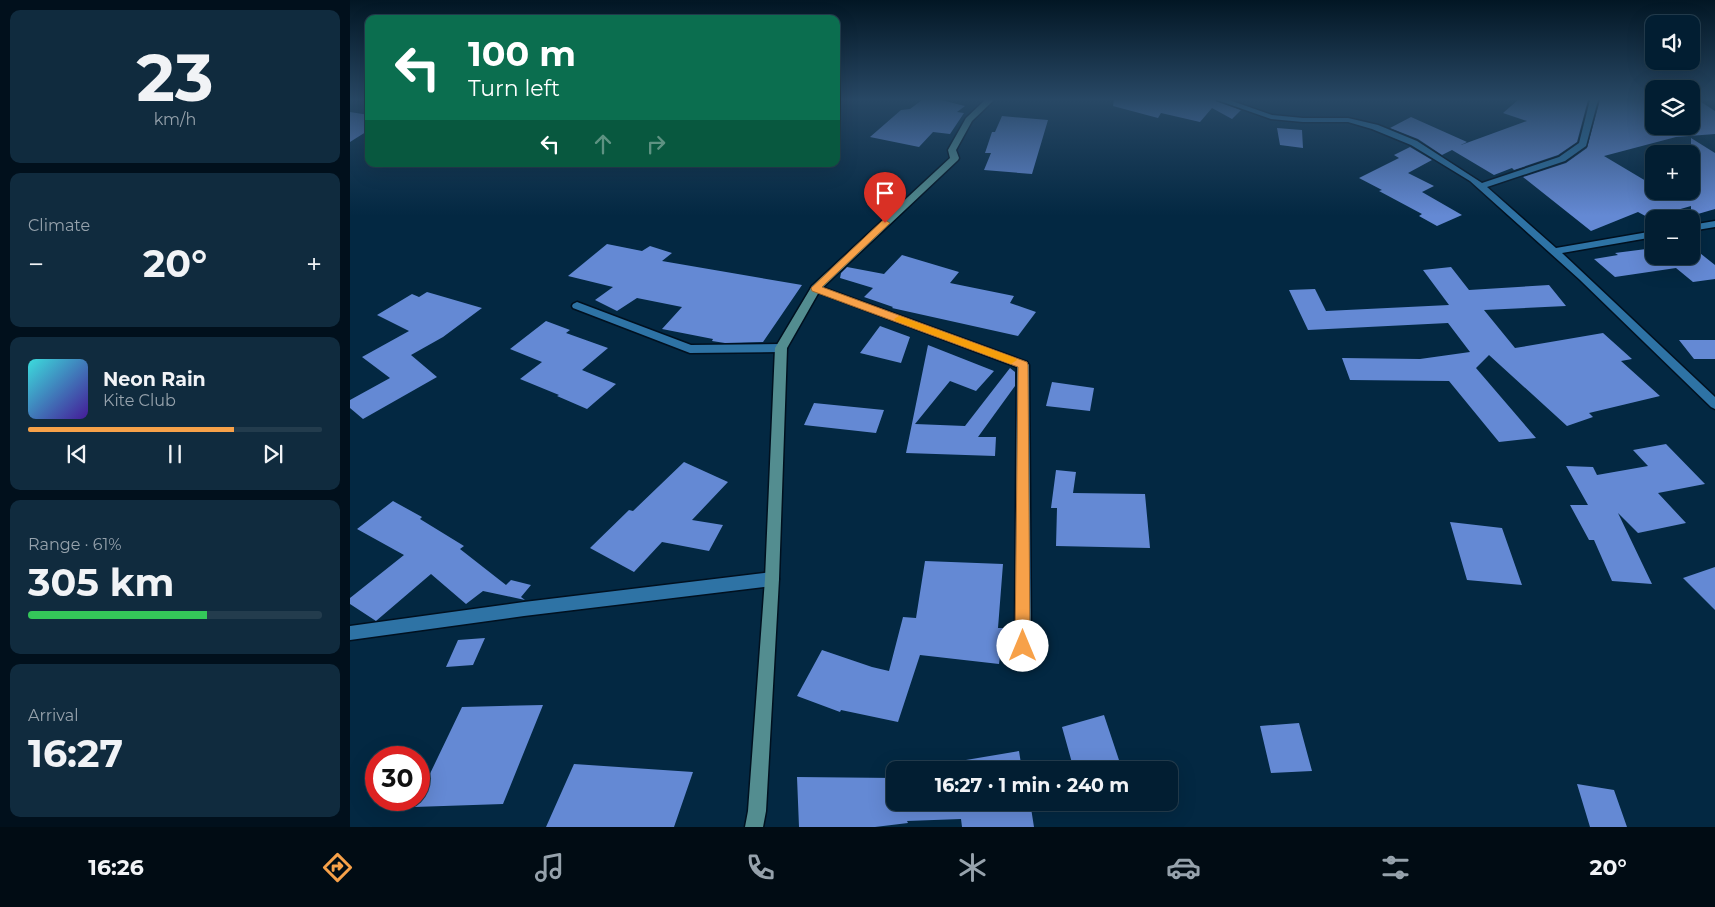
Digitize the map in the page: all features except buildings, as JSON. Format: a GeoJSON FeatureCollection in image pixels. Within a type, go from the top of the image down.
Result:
{"type":"FeatureCollection","features":[{"type":"Feature","properties":{"kind":"street"},"geometry":{"type":"LineString","coordinates":[[754,827],[757,811],[772,579],[781,348],[816,288],[955,158],[952,150],[958,139]]}},
{"type":"Feature","properties":{"kind":"street"},"geometry":{"type":"LineString","coordinates":[[1403,139],[1414,143],[1473,179],[1554,251],[1715,404]]}},
{"type":"Feature","properties":{"kind":"street"},"geometry":{"type":"LineString","coordinates":[[1481,186],[1562,159],[1583,144],[1584,139]]}},
{"type":"Feature","properties":{"kind":"street"},"geometry":{"type":"LineString","coordinates":[[1700,226],[1715,224]]}},
{"type":"Feature","properties":{"kind":"street"},"geometry":{"type":"LineString","coordinates":[[1554,251],[1645,236]]}},
{"type":"Feature","properties":{"kind":"street"},"geometry":{"type":"LineString","coordinates":[[816,288],[1023,365],[1023,646]]}},
{"type":"Feature","properties":{"kind":"street"},"geometry":{"type":"LineString","coordinates":[[577,306],[690,349],[781,348]]}},
{"type":"Feature","properties":{"kind":"street"},"geometry":{"type":"LineString","coordinates":[[350,634],[524,609],[772,579]]}},
{"type":"Feature","properties":{"kind":"slow traffic"},"geometry":{"type":"LineString","coordinates":[[899,319],[1011,360]]}},
{"type":"Feature","properties":{"kind":"route"},"geometry":{"type":"LineString","coordinates":[[885,223],[816,288],[1023,365],[1023,646]]}}]}
